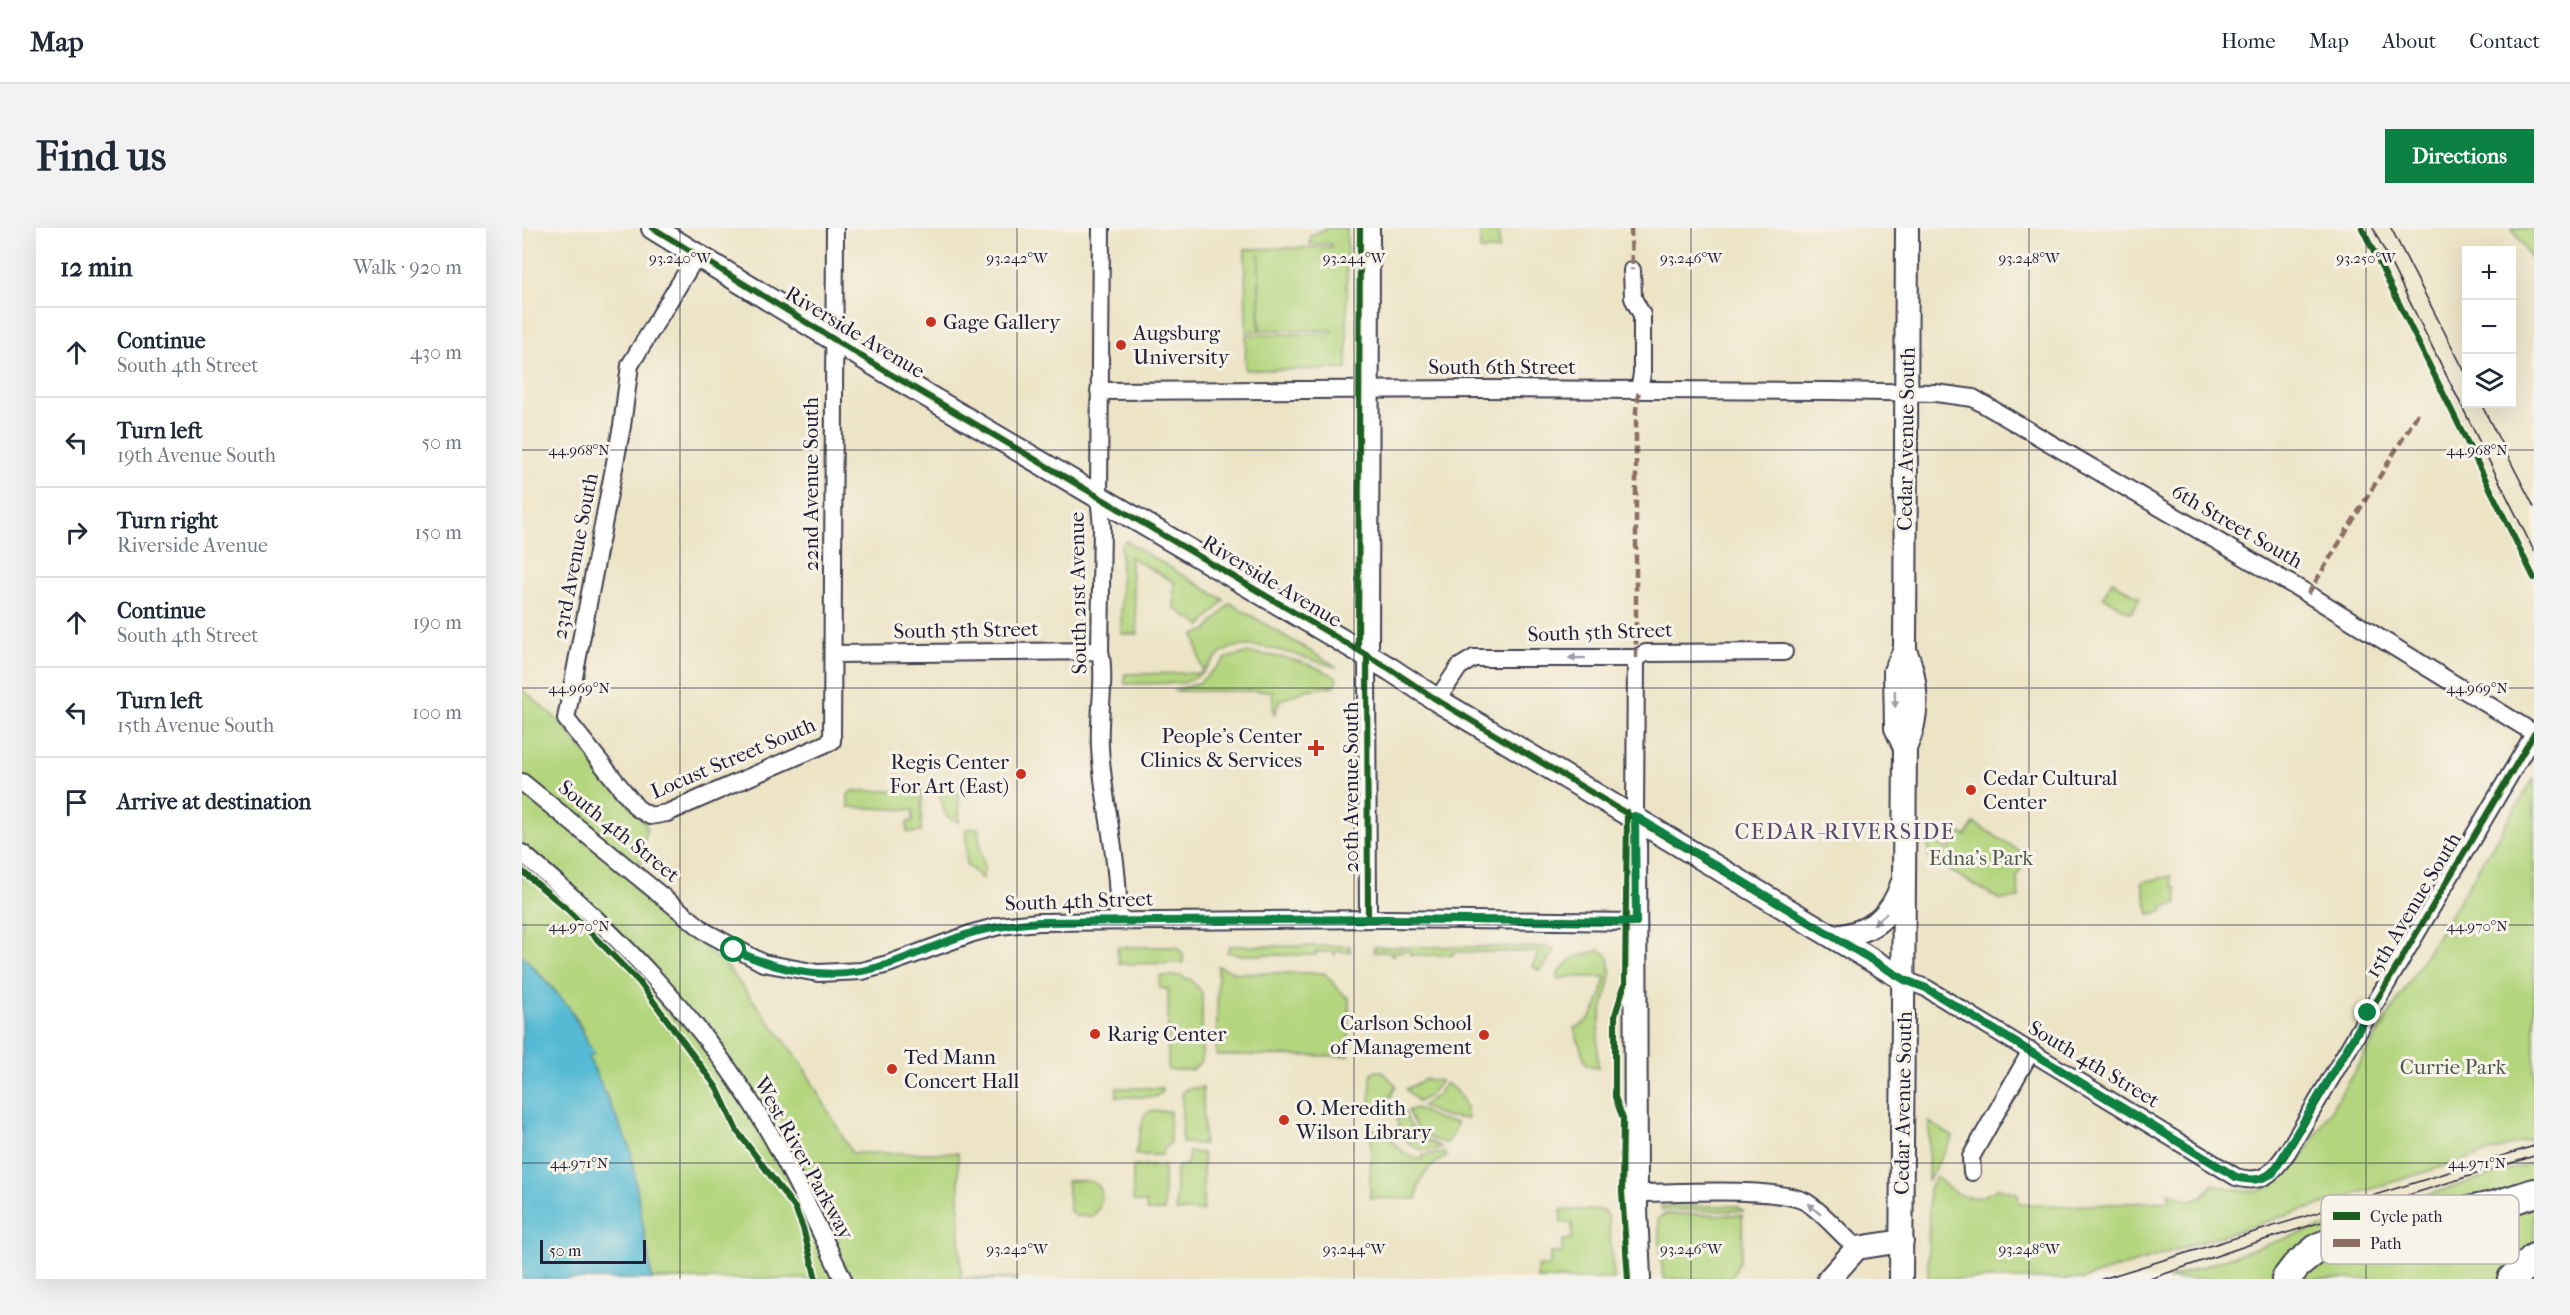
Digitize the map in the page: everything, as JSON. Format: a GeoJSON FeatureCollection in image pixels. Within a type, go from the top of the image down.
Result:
{"type":"FeatureCollection","features":[{"type":"Feature","properties":{"kind":"highway"},"geometry":{"type":"LineString","coordinates":[[2519,1198],[2534,1193]]}},
{"type":"Feature","properties":{"kind":"highway"},"geometry":{"type":"LineString","coordinates":[[2286,1279],[2296,1266],[2321,1246]]}},
{"type":"Feature","properties":{"kind":"highway"},"geometry":{"type":"LineString","coordinates":[[2512,1279],[2534,1261]]}},
{"type":"Feature","properties":{"kind":"highway"},"geometry":{"type":"LineString","coordinates":[[2521,1279],[2534,1261]]}},
{"type":"Feature","properties":{"kind":"street","name":"Riverside Avenue"},"geometry":{"type":"LineString","coordinates":[[653,228],[1905,980]]}},
{"type":"Feature","properties":{"kind":"street","name":"22nd Avenue South"},"geometry":{"type":"LineString","coordinates":[[832,741],[835,228]]}},
{"type":"Feature","properties":{"kind":"street","name":"South 21st Avenue"},"geometry":{"type":"LineString","coordinates":[[1101,228],[1099,495],[1102,527],[1100,651],[1103,665],[1100,748],[1118,868],[1118,920]]}},
{"type":"Feature","properties":{"kind":"street","name":"20th Avenue South"},"geometry":{"type":"LineString","coordinates":[[1368,228],[1368,919]]}},
{"type":"Feature","properties":{"kind":"street","name":"Cedar Avenue South"},"geometry":{"type":"LineString","coordinates":[[1901,1279],[1905,748],[1915,728],[1914,671],[1905,650],[1907,228]]}},
{"type":"Feature","properties":{"kind":"street","name":"23rd Avenue South"},"geometry":{"type":"LineString","coordinates":[[650,816],[637,808],[566,719],[622,426],[630,365],[697,255]]}},
{"type":"Feature","properties":{"kind":"street"},"geometry":{"type":"LineString","coordinates":[[1632,270],[1633,297],[1642,315],[1642,374],[1639,390]]}},
{"type":"Feature","properties":{"kind":"street","name":"South 6th Street"},"geometry":{"type":"LineString","coordinates":[[1099,391],[1905,392]]}},
{"type":"Feature","properties":{"kind":"street","name":"6th Street South"},"geometry":{"type":"LineString","coordinates":[[1905,392],[1954,394],[1973,398],[2308,594],[2534,733]]}},
{"type":"Feature","properties":{"kind":"street","name":"South 5th Street"},"geometry":{"type":"LineString","coordinates":[[833,654],[1100,651]]}},
{"type":"Feature","properties":{"kind":"street","name":"South 5th Street"},"geometry":{"type":"LineString","coordinates":[[1437,700],[1459,667],[1474,658],[1636,658],[1646,653],[1784,652]]}},
{"type":"Feature","properties":{"kind":"street"},"geometry":{"type":"LineString","coordinates":[[1636,658],[1636,1193],[1639,1279]]}},
{"type":"Feature","properties":{"kind":"street","name":"15th Avenue South"},"geometry":{"type":"LineString","coordinates":[[2261,1180],[2273,1173],[2288,1151],[2534,733]]}},
{"type":"Feature","properties":{"kind":"street","name":"Locust Street South"},"geometry":{"type":"LineString","coordinates":[[650,816],[667,813],[832,741]]}},
{"type":"Feature","properties":{"kind":"street","name":"South 4th Street"},"geometry":{"type":"LineString","coordinates":[[522,782],[705,932],[763,963],[785,969],[818,973],[862,971],[999,926],[1118,920],[1368,919],[1636,922]]}},
{"type":"Feature","properties":{"kind":"street","name":"West River Parkway"},"geometry":{"type":"LineString","coordinates":[[522,853],[576,898],[617,938],[698,1029],[768,1130],[808,1203],[843,1279]]}},
{"type":"Feature","properties":{"kind":"street"},"geometry":{"type":"LineString","coordinates":[[1836,937],[1858,934],[1886,914],[1895,905],[1904,878]]}},
{"type":"Feature","properties":{"kind":"street","name":"South 4th Street"},"geometry":{"type":"LineString","coordinates":[[1905,980],[1926,988],[2236,1177],[2261,1180]]}},
{"type":"Feature","properties":{"kind":"street"},"geometry":{"type":"LineString","coordinates":[[1972,1172],[1971,1157],[2031,1051]]}},
{"type":"Feature","properties":{"kind":"street"},"geometry":{"type":"LineString","coordinates":[[1636,1193],[1777,1193],[1798,1198],[1817,1210],[1836,1231],[1857,1248]]}},
{"type":"Feature","properties":{"kind":"street"},"geometry":{"type":"LineString","coordinates":[[1829,1279],[1857,1248],[1902,1241]]}},
{"type":"Feature","properties":{"kind":"green space"},"geometry":{"type":"Polygon","coordinates":[[[1327,228],[1347,228],[1347,369],[1245,370],[1246,335],[1332,333],[1332,330],[1260,330],[1259,254],[1259,331],[1246,332],[1245,249],[1331,247],[1331,244],[1310,244],[1310,236],[1327,228]]]}},
{"type":"Feature","properties":{"kind":"green space"},"geometry":{"type":"Polygon","coordinates":[[[1480,228],[1499,228],[1499,250],[1480,250],[1480,228]]]}},
{"type":"Feature","properties":{"kind":"green space"},"geometry":{"type":"Polygon","coordinates":[[[2512,228],[2534,228],[2534,264],[2512,228]]]}},
{"type":"Feature","properties":{"kind":"green space"},"geometry":{"type":"Polygon","coordinates":[[[1126,541],[1224,600],[1201,626],[1174,608],[1174,582],[1130,557],[1138,634],[1121,634],[1121,545],[1126,541]]]}},
{"type":"Feature","properties":{"kind":"green space"},"geometry":{"type":"Polygon","coordinates":[[[2112,581],[2140,598],[2131,613],[2103,597],[2112,581]]]}},
{"type":"Feature","properties":{"kind":"green space"},"geometry":{"type":"Polygon","coordinates":[[[1230,603],[1337,667],[1282,651],[1239,646],[1221,654],[1203,672],[1194,635],[1207,630],[1230,603]]]}},
{"type":"Feature","properties":{"kind":"green space"},"geometry":{"type":"Polygon","coordinates":[[[1247,653],[1293,660],[1316,667],[1337,678],[1334,686],[1306,690],[1280,700],[1274,716],[1272,691],[1173,691],[1199,683],[1227,658],[1247,653]]]}},
{"type":"Feature","properties":{"kind":"green space"},"geometry":{"type":"Polygon","coordinates":[[[1201,673],[1183,683],[1125,684],[1125,674],[1201,673]]]}},
{"type":"Feature","properties":{"kind":"green space"},"geometry":{"type":"Polygon","coordinates":[[[522,689],[559,721],[647,826],[640,870],[633,887],[728,968],[800,1061],[852,1153],[958,1153],[961,1278],[1018,1279],[652,1279],[630,1148],[589,1058],[588,1044],[583,1030],[565,1003],[522,955],[522,689]]]}},
{"type":"Feature","properties":{"kind":"green space","name":"Currie Park"},"geometry":{"type":"Polygon","coordinates":[[[2534,778],[2534,1138],[2352,1195],[2321,1195],[2321,1205],[2083,1279],[1928,1279],[1929,1189],[1936,1176],[1950,1189],[1964,1196],[1980,1197],[1998,1188],[2017,1193],[2020,1204],[2070,1206],[2170,1201],[2168,1191],[2182,1198],[2193,1200],[2202,1196],[2213,1184],[2242,1191],[2263,1190],[2284,1177],[2302,1157],[2534,778]]]}},
{"type":"Feature","properties":{"kind":"green space"},"geometry":{"type":"Polygon","coordinates":[[[937,788],[959,788],[959,822],[946,816],[937,788]]]}},
{"type":"Feature","properties":{"kind":"green space"},"geometry":{"type":"Polygon","coordinates":[[[852,791],[920,791],[922,794],[921,832],[907,832],[907,822],[913,821],[913,810],[848,807],[848,795],[852,791]]]}},
{"type":"Feature","properties":{"kind":"green space","name":"Edna's Park"},"geometry":{"type":"Polygon","coordinates":[[[1974,823],[2028,856],[2017,877],[2019,898],[2000,900],[1929,858],[1928,839],[1949,850],[1959,832],[1966,836],[1974,823]]]}},
{"type":"Feature","properties":{"kind":"green space"},"geometry":{"type":"Polygon","coordinates":[[[978,828],[984,870],[982,879],[966,864],[966,829],[978,828]]]}},
{"type":"Feature","properties":{"kind":"green space"},"geometry":{"type":"Polygon","coordinates":[[[2171,876],[2173,887],[2176,887],[2177,904],[2163,907],[2164,911],[2149,914],[2142,882],[2171,876]]]}},
{"type":"Feature","properties":{"kind":"green space"},"geometry":{"type":"Polygon","coordinates":[[[1230,946],[1350,946],[1350,952],[1335,951],[1335,955],[1331,952],[1316,952],[1316,955],[1239,955],[1227,952],[1230,946]]]}},
{"type":"Feature","properties":{"kind":"green space"},"geometry":{"type":"Polygon","coordinates":[[[1117,947],[1177,947],[1183,954],[1183,963],[1119,964],[1117,947]]]}},
{"type":"Feature","properties":{"kind":"green space"},"geometry":{"type":"Polygon","coordinates":[[[1374,947],[1550,947],[1555,951],[1540,971],[1532,966],[1539,952],[1453,952],[1453,955],[1410,955],[1410,951],[1394,952],[1394,955],[1391,955],[1390,952],[1374,952],[1374,947]]]}},
{"type":"Feature","properties":{"kind":"green space"},"geometry":{"type":"Polygon","coordinates":[[[1599,950],[1607,954],[1610,975],[1599,1024],[1598,1068],[1586,1064],[1574,1028],[1582,1025],[1593,1014],[1606,977],[1558,979],[1558,973],[1573,958],[1599,950]]]}},
{"type":"Feature","properties":{"kind":"green space"},"geometry":{"type":"Polygon","coordinates":[[[1218,966],[1236,973],[1324,973],[1346,997],[1349,997],[1349,1056],[1216,1055],[1218,966]]]}},
{"type":"Feature","properties":{"kind":"green space"},"geometry":{"type":"Polygon","coordinates":[[[1160,976],[1183,976],[1184,979],[1190,979],[1202,992],[1202,1061],[1192,1070],[1168,1070],[1168,989],[1159,988],[1160,976]]]}},
{"type":"Feature","properties":{"kind":"green space"},"geometry":{"type":"Polygon","coordinates":[[[1374,1071],[1381,1071],[1396,1085],[1391,1097],[1387,1096],[1381,1109],[1375,1111],[1370,1107],[1371,1076],[1374,1071]]]}},
{"type":"Feature","properties":{"kind":"green space"},"geometry":{"type":"Polygon","coordinates":[[[1426,1079],[1441,1081],[1429,1096],[1418,1102],[1406,1089],[1426,1079]]]}},
{"type":"Feature","properties":{"kind":"green space"},"geometry":{"type":"Polygon","coordinates":[[[1446,1083],[1462,1098],[1468,1119],[1442,1116],[1422,1106],[1438,1094],[1446,1083]]]}},
{"type":"Feature","properties":{"kind":"green space"},"geometry":{"type":"Polygon","coordinates":[[[1203,1087],[1204,1144],[1182,1143],[1182,1093],[1186,1089],[1203,1087]]]}},
{"type":"Feature","properties":{"kind":"green space"},"geometry":{"type":"Polygon","coordinates":[[[1117,1088],[1162,1088],[1162,1092],[1156,1097],[1117,1097],[1117,1088]]]}},
{"type":"Feature","properties":{"kind":"green space"},"geometry":{"type":"Polygon","coordinates":[[[1416,1108],[1438,1119],[1457,1123],[1447,1143],[1434,1140],[1418,1129],[1408,1111],[1416,1108]]]}},
{"type":"Feature","properties":{"kind":"green space"},"geometry":{"type":"Polygon","coordinates":[[[1150,1111],[1170,1111],[1170,1144],[1164,1149],[1162,1155],[1135,1155],[1144,1116],[1150,1111]]]}},
{"type":"Feature","properties":{"kind":"green space"},"geometry":{"type":"Polygon","coordinates":[[[1404,1111],[1418,1134],[1441,1147],[1423,1150],[1409,1143],[1400,1130],[1398,1121],[1397,1112],[1404,1111]]]}},
{"type":"Feature","properties":{"kind":"green space"},"geometry":{"type":"Polygon","coordinates":[[[1929,1122],[1953,1137],[1928,1181],[1929,1122]]]}},
{"type":"Feature","properties":{"kind":"green space"},"geometry":{"type":"Polygon","coordinates":[[[1376,1128],[1413,1157],[1422,1160],[1423,1155],[1445,1153],[1447,1157],[1425,1173],[1419,1185],[1417,1199],[1370,1198],[1371,1130],[1376,1128]]]}},
{"type":"Feature","properties":{"kind":"green space"},"geometry":{"type":"Polygon","coordinates":[[[1189,1152],[1203,1153],[1203,1211],[1176,1211],[1176,1168],[1187,1164],[1189,1152]]]}},
{"type":"Feature","properties":{"kind":"green space"},"geometry":{"type":"Polygon","coordinates":[[[2534,1162],[2534,1187],[2511,1195],[2427,1195],[2534,1162]]]}},
{"type":"Feature","properties":{"kind":"green space"},"geometry":{"type":"Polygon","coordinates":[[[1133,1166],[1164,1166],[1164,1211],[1147,1211],[1146,1203],[1133,1201],[1133,1166]]]}},
{"type":"Feature","properties":{"kind":"green space"},"geometry":{"type":"Polygon","coordinates":[[[1067,1181],[1089,1181],[1100,1189],[1102,1198],[1093,1216],[1076,1216],[1070,1211],[1067,1181]]]}},
{"type":"Feature","properties":{"kind":"green space"},"geometry":{"type":"Polygon","coordinates":[[[2534,1201],[2534,1247],[2519,1262],[2519,1205],[2534,1201]]]}},
{"type":"Feature","properties":{"kind":"green space"},"geometry":{"type":"Polygon","coordinates":[[[1661,1206],[1737,1206],[1743,1211],[1662,1210],[1661,1206]]]}},
{"type":"Feature","properties":{"kind":"green space"},"geometry":{"type":"Polygon","coordinates":[[[1561,1210],[1602,1210],[1608,1216],[1614,1279],[1537,1279],[1537,1266],[1550,1266],[1550,1253],[1562,1253],[1563,1240],[1572,1239],[1572,1223],[1561,1223],[1561,1210]]]}},
{"type":"Feature","properties":{"kind":"green space"},"geometry":{"type":"Polygon","coordinates":[[[1666,1214],[1742,1215],[1741,1256],[1730,1279],[1663,1279],[1658,1218],[1666,1214]]]}},
{"type":"Feature","properties":{"kind":"green space"},"geometry":{"type":"Polygon","coordinates":[[[2321,1227],[2321,1260],[2273,1276],[2272,1279],[2167,1279],[2321,1227]]]}},
{"type":"Feature","properties":{"kind":"green space"},"geometry":{"type":"Polygon","coordinates":[[[2321,1256],[2321,1264],[2518,1264],[2503,1279],[2294,1279],[2321,1256]]]}},
{"type":"Feature","properties":{"kind":"water"},"geometry":{"type":"Polygon","coordinates":[[[522,955],[568,1006],[594,1054],[589,1058],[630,1148],[652,1279],[522,1279],[522,955]]]}},
{"type":"Feature","properties":{"kind":"tram line"},"geometry":{"type":"LineString","coordinates":[[2373,228],[2534,551]]}},
{"type":"Feature","properties":{"kind":"tram line"},"geometry":{"type":"LineString","coordinates":[[2391,228],[2462,366]]}},
{"type":"Feature","properties":{"kind":"tram line"},"geometry":{"type":"LineString","coordinates":[[2483,408],[2534,507]]}},
{"type":"Feature","properties":{"kind":"tram line"},"geometry":{"type":"LineString","coordinates":[[2375,1195],[2534,1146]]}},
{"type":"Feature","properties":{"kind":"tram line"},"geometry":{"type":"LineString","coordinates":[[2409,1195],[2534,1156]]}},
{"type":"Feature","properties":{"kind":"tram line"},"geometry":{"type":"LineString","coordinates":[[2102,1279],[2321,1212]]}},
{"type":"Feature","properties":{"kind":"tram line"},"geometry":{"type":"LineString","coordinates":[[2150,1279],[2321,1222]]}},
{"type":"Feature","properties":{"kind":"marked path"},"geometry":{"type":"LineString","coordinates":[[1631,228],[1632,270]]}},
{"type":"Feature","properties":{"kind":"marked path"},"geometry":{"type":"LineString","coordinates":[[1636,658],[1636,410],[1639,390]]}},
{"type":"Feature","properties":{"kind":"marked path"},"geometry":{"type":"LineString","coordinates":[[2308,594],[2419,412]]}},
{"type":"Feature","properties":{"kind":"cycle path"},"geometry":{"type":"LineString","coordinates":[[653,228],[887,372],[1390,669],[1437,700],[1905,980],[1926,988],[2236,1177],[2260,1178],[2272,1171],[2288,1151],[2534,734]]}},
{"type":"Feature","properties":{"kind":"cycle path"},"geometry":{"type":"LineString","coordinates":[[1358,650],[1360,228]]}},
{"type":"Feature","properties":{"kind":"cycle path"},"geometry":{"type":"LineString","coordinates":[[2362,228],[2534,578]]}},
{"type":"Feature","properties":{"kind":"cycle path"},"geometry":{"type":"LineString","coordinates":[[1367,656],[1368,919],[1636,922]]}},
{"type":"Feature","properties":{"kind":"cycle path"},"geometry":{"type":"LineString","coordinates":[[1627,812],[1625,983],[1615,1015],[1615,1097],[1623,1119],[1622,1192],[1628,1279]]}},
{"type":"Feature","properties":{"kind":"cycle path"},"geometry":{"type":"LineString","coordinates":[[522,871],[568,910],[640,983],[717,1088],[737,1131],[795,1208],[803,1228],[816,1279]]}},
{"type":"Feature","properties":{"kind":"place","name":"Gage Gallery"},"geometry":{"type":"Point","coordinates":[931,322]}},
{"type":"Feature","properties":{"kind":"place","name":"Augsburg University"},"geometry":{"type":"Point","coordinates":[1121,345]}},
{"type":"Feature","properties":{"kind":"place","name":"People's Center Clinics & Services"},"geometry":{"type":"Point","coordinates":[1316,748]}},
{"type":"Feature","properties":{"kind":"place","name":"Regis Center For Art (East)"},"geometry":{"type":"Point","coordinates":[1021,774]}},
{"type":"Feature","properties":{"kind":"place","name":"Cedar Cultural Center"},"geometry":{"type":"Point","coordinates":[1971,790]}},
{"type":"Feature","properties":{"kind":"place","name":"Rarig Center"},"geometry":{"type":"Point","coordinates":[1095,1034]}},
{"type":"Feature","properties":{"kind":"place","name":"Carlson School of Management"},"geometry":{"type":"Point","coordinates":[1484,1035]}},
{"type":"Feature","properties":{"kind":"place","name":"Ted Mann Concert Hall"},"geometry":{"type":"Point","coordinates":[892,1069]}},
{"type":"Feature","properties":{"kind":"place","name":"O. Meredith Wilson Library"},"geometry":{"type":"Point","coordinates":[1284,1120]}},
{"type":"Feature","properties":{"kind":"district","name":"CEDAR-RIVERSIDE"},"geometry":{"type":"Point","coordinates":[1845,831]}},
{"type":"Feature","properties":{"kind":"route"},"geometry":{"type":"LineString","coordinates":[[734,950],[763,963],[785,969],[837,974],[862,971],[888,964],[999,926],[1039,922],[1385,919],[1636,922],[1635,816],[1905,980],[1926,988],[2236,1177],[2247,1180],[2261,1180],[2273,1173],[2368,1013]]}}]}
